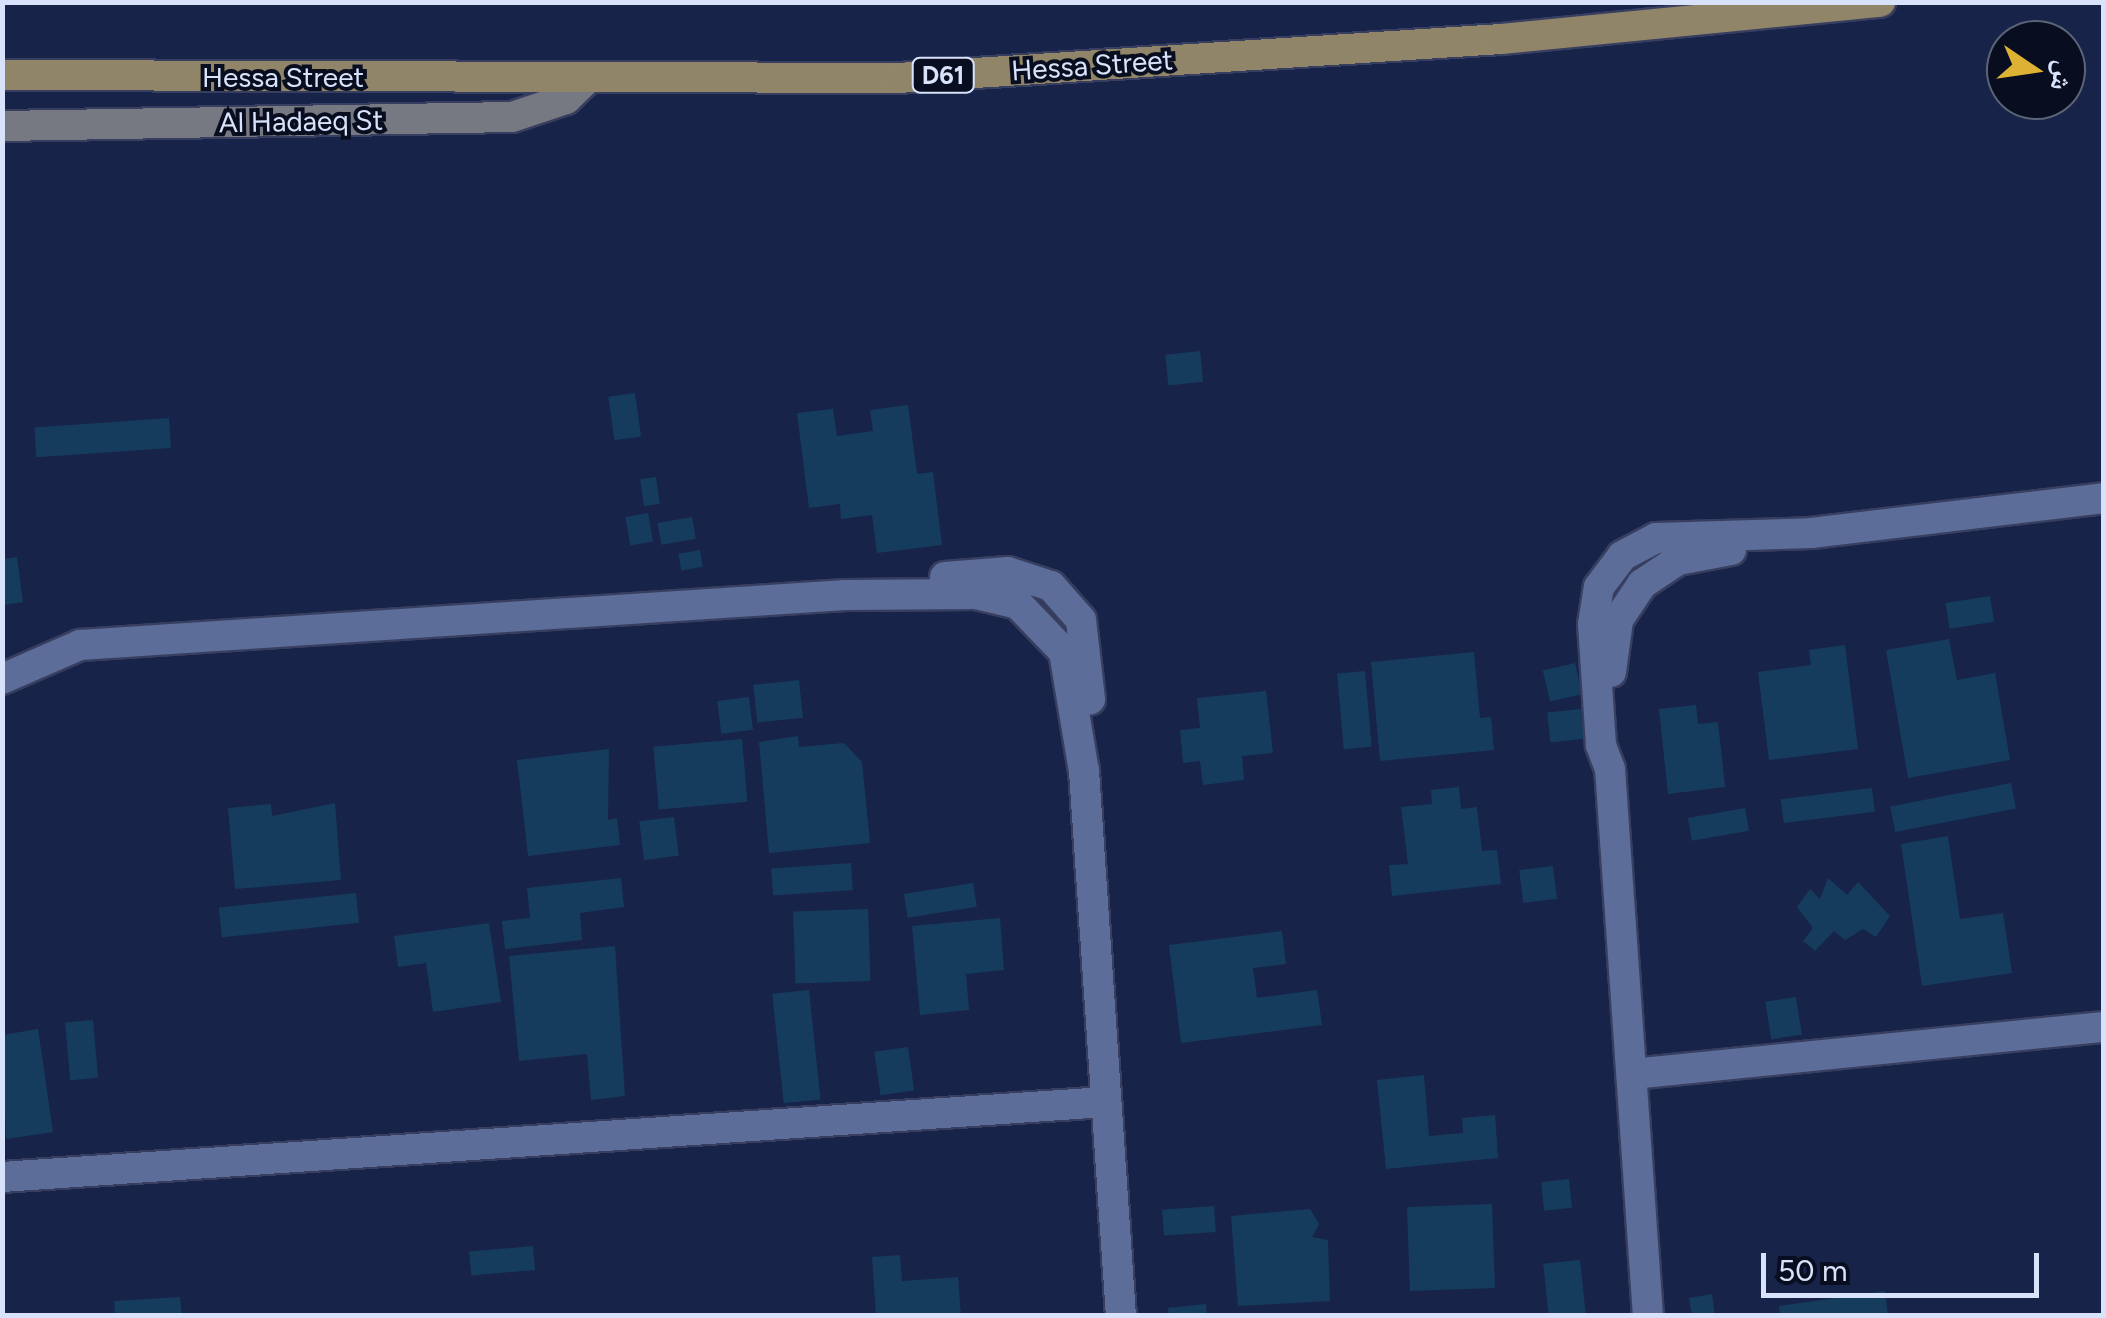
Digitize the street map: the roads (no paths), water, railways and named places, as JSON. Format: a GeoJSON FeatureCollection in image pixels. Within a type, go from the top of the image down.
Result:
{"type":"FeatureCollection","features":[{"type":"Feature","properties":{"kind":"main road","name":"Hessa Street"},"geometry":{"type":"LineString","coordinates":[[2,76],[898,78],[1501,40],[1880,2]]}},
{"type":"Feature","properties":{"kind":"street","name":"Al Hadaeq St"},"geometry":{"type":"LineString","coordinates":[[2,126],[512,117],[566,99],[587,79]]}},
{"type":"Feature","properties":{"kind":"street"},"geometry":{"type":"LineString","coordinates":[[1648,1316],[1610,769],[1593,624],[1609,570],[1656,538],[1811,533],[2104,498]]}},
{"type":"Feature","properties":{"kind":"street"},"geometry":{"type":"LineString","coordinates":[[2,679],[80,645],[845,594],[874,582],[1008,572],[1052,586],[1087,643],[1092,740],[1084,771],[1121,1316]]}},
{"type":"Feature","properties":{"kind":"street"},"geometry":{"type":"LineString","coordinates":[[1632,1074],[2104,1027]]}},
{"type":"Feature","properties":{"kind":"street"},"geometry":{"type":"LineString","coordinates":[[2,1177],[1106,1102]]}}]}
